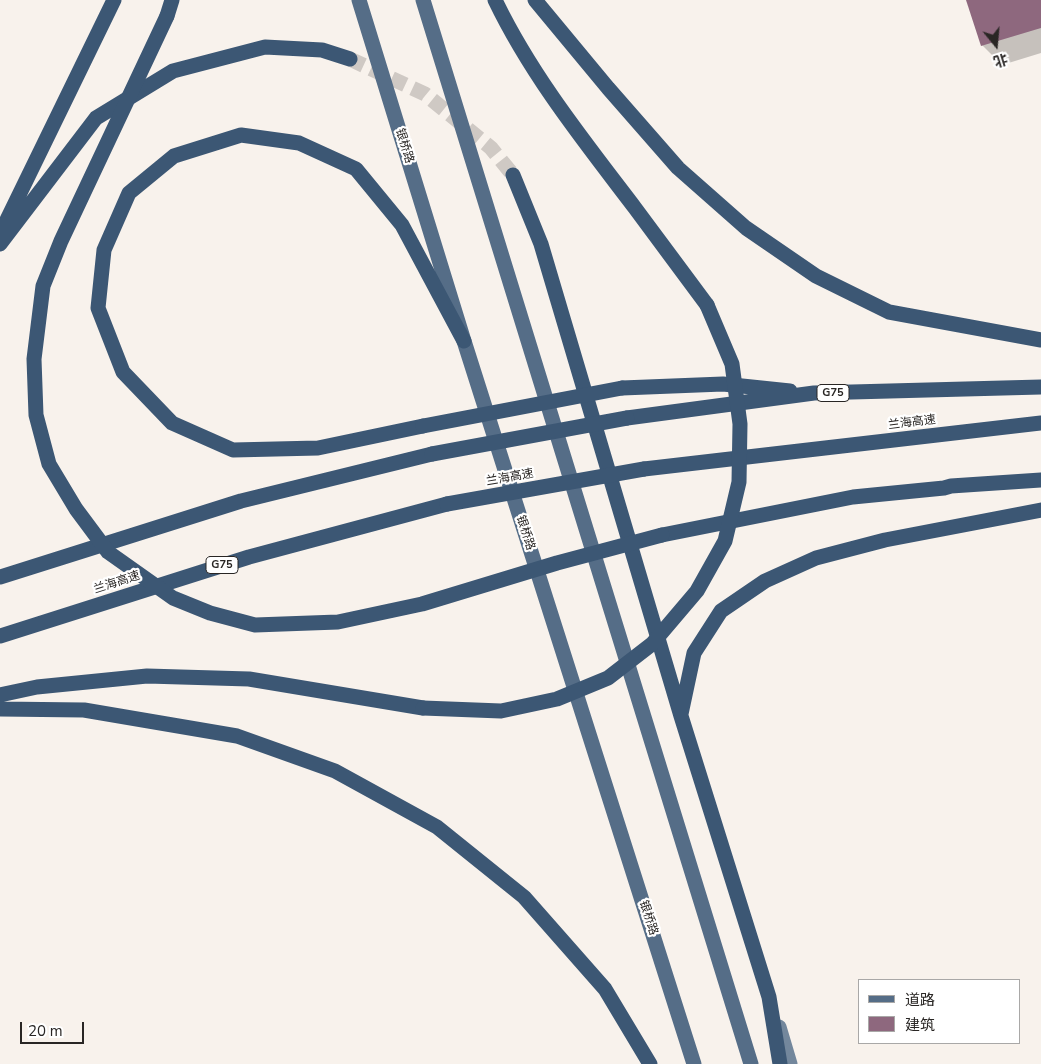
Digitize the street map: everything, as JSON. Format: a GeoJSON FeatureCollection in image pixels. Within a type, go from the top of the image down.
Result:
{"type":"FeatureCollection","features":[{"type":"Feature","properties":{"kind":"highway"},"geometry":{"type":"LineString","coordinates":[[0,234],[114,0]]}},
{"type":"Feature","properties":{"kind":"highway"},"geometry":{"type":"LineString","coordinates":[[172,0],[167,16],[61,241],[43,286],[34,359],[36,415],[49,464],[76,509],[108,552],[173,598],[210,612],[255,625],[338,622],[422,604],[557,563],[662,535],[853,497],[951,486],[1041,480]]}},
{"type":"Feature","properties":{"kind":"highway"},"geometry":{"type":"LineString","coordinates":[[0,694],[37,687],[147,676],[240,679],[423,708],[501,711],[558,699],[608,678],[652,644],[697,591],[725,541],[739,482],[740,424],[732,364],[707,305],[574,129],[511,32],[495,0]]}},
{"type":"Feature","properties":{"kind":"highway"},"geometry":{"type":"LineString","coordinates":[[537,3],[678,168],[746,228],[816,276],[890,312],[1041,340]]}},
{"type":"Feature","properties":{"kind":"highway"},"geometry":{"type":"LineString","coordinates":[[0,244],[96,118],[174,71],[265,46],[322,50],[350,59]]}},
{"type":"Feature","properties":{"kind":"highway"},"geometry":{"type":"LineString","coordinates":[[464,341],[402,225],[356,169],[300,143],[241,135],[174,156],[129,193],[104,250],[98,308],[123,372],[172,423],[233,450],[318,448],[622,388],[723,384],[814,394]]}},
{"type":"Feature","properties":{"kind":"highway"},"geometry":{"type":"LineString","coordinates":[[514,174],[541,244],[681,716],[769,998],[780,1064]]}},
{"type":"Feature","properties":{"kind":"highway","name":"G75"},"geometry":{"type":"LineString","coordinates":[[0,578],[241,501],[432,454],[627,418],[814,394],[1041,387]]}},
{"type":"Feature","properties":{"kind":"highway","name":"兰海高速"},"geometry":{"type":"LineString","coordinates":[[0,636],[249,557],[448,504],[644,469],[1041,423]]}},
{"type":"Feature","properties":{"kind":"highway"},"geometry":{"type":"LineString","coordinates":[[681,716],[694,653],[721,611],[765,581],[816,558],[885,540],[1041,510]]}},
{"type":"Feature","properties":{"kind":"highway"},"geometry":{"type":"LineString","coordinates":[[0,708],[84,710],[237,736],[335,771],[437,827],[524,897],[606,989],[650,1064]]}},
{"type":"Feature","properties":{"kind":"main road","name":"银桥路"},"geometry":{"type":"LineString","coordinates":[[359,0],[464,341],[694,1064]]}},
{"type":"Feature","properties":{"kind":"main road"},"geometry":{"type":"LineString","coordinates":[[423,0],[751,1064]]}},
{"type":"Feature","properties":{"kind":"main road"},"geometry":{"type":"LineString","coordinates":[[769,998],[790,1064]]}},
{"type":"Feature","properties":{"kind":"building"},"geometry":{"type":"Polygon","coordinates":[[[966,0],[1041,0],[1041,28],[981,46],[966,0]]]}},
{"type":"Feature","properties":{"kind":"tunnel"},"geometry":{"type":"LineString","coordinates":[[350,59],[425,94],[491,148],[513,175]]}}]}
